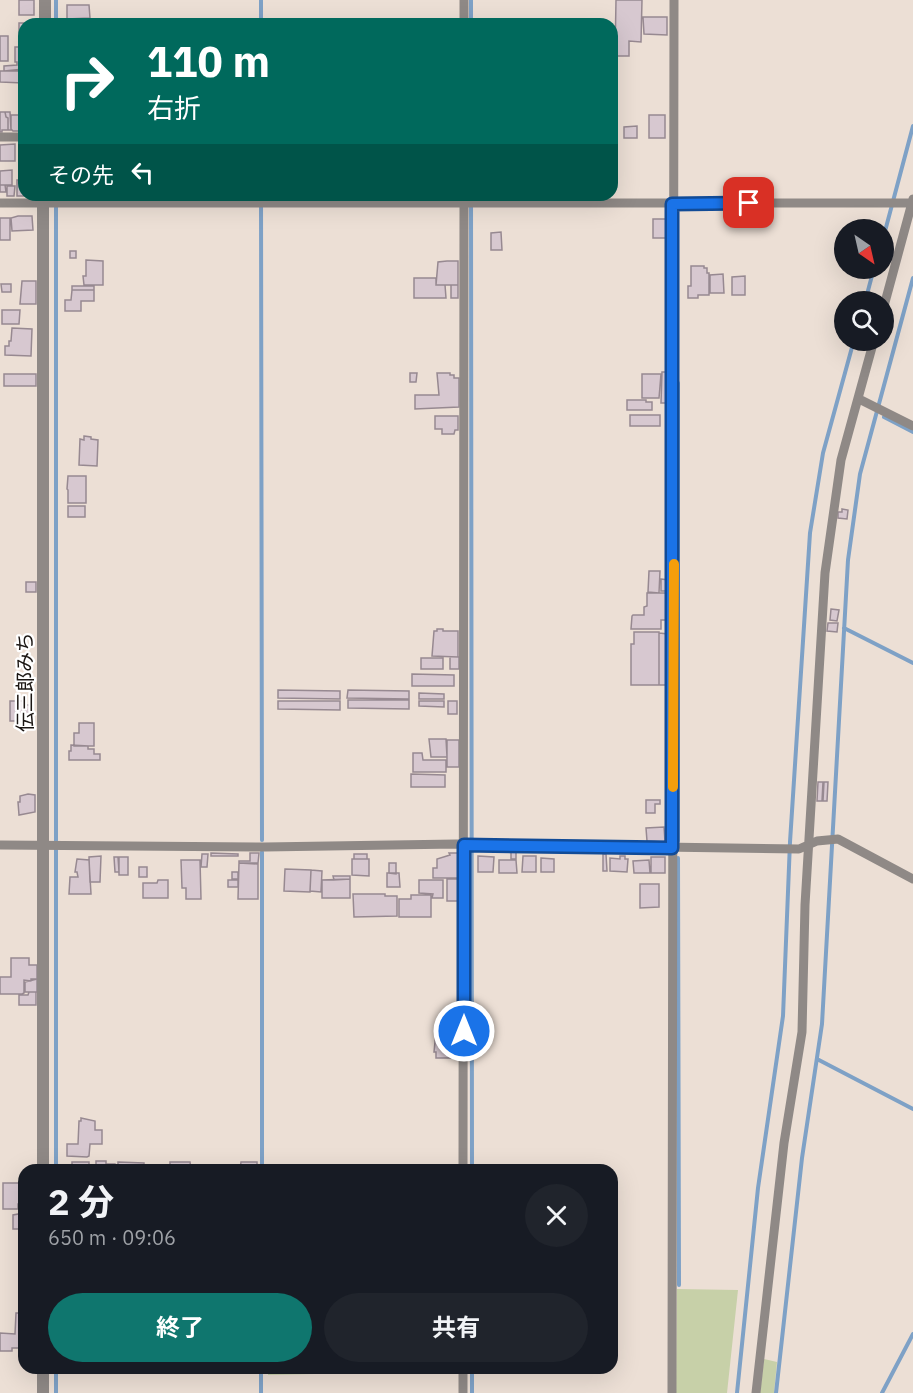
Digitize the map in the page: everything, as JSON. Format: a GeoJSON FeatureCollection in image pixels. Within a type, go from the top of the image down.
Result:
{"type":"FeatureCollection","features":[{"type":"Feature","properties":{"kind":"street"},"geometry":{"type":"LineString","coordinates":[[45,0],[45,18]]}},
{"type":"Feature","properties":{"kind":"street"},"geometry":{"type":"LineString","coordinates":[[464,0],[464,18]]}},
{"type":"Feature","properties":{"kind":"street"},"geometry":{"type":"LineString","coordinates":[[672,1393],[674,938],[672,848],[676,204],[674,0]]}},
{"type":"Feature","properties":{"kind":"street"},"geometry":{"type":"LineString","coordinates":[[0,137],[18,137]]}},
{"type":"Feature","properties":{"kind":"street"},"geometry":{"type":"LineString","coordinates":[[0,203],[50,201],[262,203],[468,201],[676,204],[913,202],[888,291]]}},
{"type":"Feature","properties":{"kind":"street","name":"伝三郎みち"},"geometry":{"type":"LineString","coordinates":[[43,1164],[51,845],[50,201]]}},
{"type":"Feature","properties":{"kind":"street"},"geometry":{"type":"LineString","coordinates":[[463,1164],[469,845],[468,201]]}},
{"type":"Feature","properties":{"kind":"street"},"geometry":{"type":"LineString","coordinates":[[756,1393],[784,1143],[802,1032],[809,845],[825,573],[841,460],[871,351]]}},
{"type":"Feature","properties":{"kind":"street"},"geometry":{"type":"LineString","coordinates":[[859,399],[913,426]]}},
{"type":"Feature","properties":{"kind":"street"},"geometry":{"type":"LineString","coordinates":[[0,845],[265,847],[469,845],[790,849],[804,848],[830,840],[913,879]]}},
{"type":"Feature","properties":{"kind":"street"},"geometry":{"type":"LineString","coordinates":[[43,1374],[43,1393]]}},
{"type":"Feature","properties":{"kind":"street"},"geometry":{"type":"LineString","coordinates":[[463,1374],[463,1393]]}},
{"type":"Feature","properties":{"kind":"green space"},"geometry":{"type":"Polygon","coordinates":[[[677,1289],[738,1290],[727,1393],[676,1393],[677,1289]]]}},
{"type":"Feature","properties":{"kind":"green space"},"geometry":{"type":"Polygon","coordinates":[[[764,1359],[777,1362],[774,1393],[760,1393],[764,1359]]]}},
{"type":"Feature","properties":{"kind":"green space"},"geometry":{"type":"Polygon","coordinates":[[[268,1374],[314,1374],[268,1375],[268,1374]]]}},
{"type":"Feature","properties":{"kind":"building"},"geometry":{"type":"Polygon","coordinates":[[[19,0],[34,0],[34,15],[19,15],[19,0]]]}},
{"type":"Feature","properties":{"kind":"building"},"geometry":{"type":"Polygon","coordinates":[[[616,0],[642,0],[641,42],[629,41],[629,56],[618,56],[618,18],[616,18],[616,0]]]}},
{"type":"Feature","properties":{"kind":"building"},"geometry":{"type":"Polygon","coordinates":[[[67,5],[89,5],[90,18],[67,18],[67,5]]]}},
{"type":"Feature","properties":{"kind":"building"},"geometry":{"type":"Polygon","coordinates":[[[643,17],[667,17],[667,35],[644,34],[643,17]]]}},
{"type":"Feature","properties":{"kind":"building"},"geometry":{"type":"Polygon","coordinates":[[[0,36],[8,36],[8,61],[0,61],[0,36]]]}},
{"type":"Feature","properties":{"kind":"building"},"geometry":{"type":"Polygon","coordinates":[[[15,47],[18,47],[18,70],[4,71],[4,66],[17,65],[15,47]]]}},
{"type":"Feature","properties":{"kind":"building"},"geometry":{"type":"Polygon","coordinates":[[[0,71],[18,71],[18,83],[0,82],[0,71]]]}},
{"type":"Feature","properties":{"kind":"building"},"geometry":{"type":"Polygon","coordinates":[[[0,112],[5,112],[8,118],[8,130],[2,130],[2,132],[0,132],[0,112]]]}},
{"type":"Feature","properties":{"kind":"building"},"geometry":{"type":"Polygon","coordinates":[[[5,112],[10,112],[11,130],[8,130],[8,118],[5,112]]]}},
{"type":"Feature","properties":{"kind":"building"},"geometry":{"type":"Polygon","coordinates":[[[11,115],[18,115],[18,131],[11,129],[11,115]]]}},
{"type":"Feature","properties":{"kind":"building"},"geometry":{"type":"Polygon","coordinates":[[[649,115],[665,115],[665,138],[649,138],[649,115]]]}},
{"type":"Feature","properties":{"kind":"building"},"geometry":{"type":"Polygon","coordinates":[[[637,126],[637,138],[624,138],[624,127],[637,126]]]}},
{"type":"Feature","properties":{"kind":"building"},"geometry":{"type":"Polygon","coordinates":[[[15,144],[15,161],[0,161],[0,145],[15,144]]]}},
{"type":"Feature","properties":{"kind":"building"},"geometry":{"type":"Polygon","coordinates":[[[12,170],[12,185],[0,185],[0,171],[12,170]]]}},
{"type":"Feature","properties":{"kind":"building"},"geometry":{"type":"Polygon","coordinates":[[[0,185],[5,185],[6,192],[0,192],[0,185]]]}},
{"type":"Feature","properties":{"kind":"building"},"geometry":{"type":"Polygon","coordinates":[[[7,186],[15,186],[14,196],[7,196],[7,186]]]}},
{"type":"Feature","properties":{"kind":"building"},"geometry":{"type":"Polygon","coordinates":[[[32,216],[33,230],[12,231],[11,218],[32,216]]]}},
{"type":"Feature","properties":{"kind":"building"},"geometry":{"type":"Polygon","coordinates":[[[0,218],[10,218],[10,240],[0,240],[0,218]]]}},
{"type":"Feature","properties":{"kind":"building"},"geometry":{"type":"Polygon","coordinates":[[[653,219],[666,219],[666,238],[653,238],[653,219]]]}},
{"type":"Feature","properties":{"kind":"building"},"geometry":{"type":"Polygon","coordinates":[[[501,232],[502,250],[491,250],[491,233],[501,232]]]}},
{"type":"Feature","properties":{"kind":"building"},"geometry":{"type":"Polygon","coordinates":[[[70,251],[76,251],[76,258],[70,258],[70,251]]]}},
{"type":"Feature","properties":{"kind":"building"},"geometry":{"type":"Polygon","coordinates":[[[86,260],[103,261],[103,285],[84,285],[86,260]]]}},
{"type":"Feature","properties":{"kind":"building"},"geometry":{"type":"Polygon","coordinates":[[[458,261],[458,285],[436,285],[438,262],[458,261]]]}},
{"type":"Feature","properties":{"kind":"building"},"geometry":{"type":"Polygon","coordinates":[[[691,266],[707,268],[709,295],[688,298],[688,286],[691,286],[691,266]]]}},
{"type":"Feature","properties":{"kind":"building"},"geometry":{"type":"Polygon","coordinates":[[[723,274],[724,293],[710,293],[710,275],[723,274]]]}},
{"type":"Feature","properties":{"kind":"building"},"geometry":{"type":"Polygon","coordinates":[[[745,276],[745,295],[732,295],[732,277],[745,276]]]}},
{"type":"Feature","properties":{"kind":"building"},"geometry":{"type":"Polygon","coordinates":[[[414,278],[436,278],[436,285],[445,285],[446,298],[414,298],[414,278]]]}},
{"type":"Feature","properties":{"kind":"building"},"geometry":{"type":"Polygon","coordinates":[[[22,281],[36,281],[36,304],[20,304],[22,281]]]}},
{"type":"Feature","properties":{"kind":"building"},"geometry":{"type":"Polygon","coordinates":[[[1,284],[11,284],[11,292],[2,292],[1,284]]]}},
{"type":"Feature","properties":{"kind":"building"},"geometry":{"type":"Polygon","coordinates":[[[451,285],[458,285],[458,298],[451,298],[451,285]]]}},
{"type":"Feature","properties":{"kind":"building"},"geometry":{"type":"Polygon","coordinates":[[[72,286],[94,286],[94,290],[72,290],[72,286]]]}},
{"type":"Feature","properties":{"kind":"building"},"geometry":{"type":"Polygon","coordinates":[[[72,290],[94,290],[94,301],[81,301],[81,311],[65,311],[65,300],[71,300],[72,290]]]}},
{"type":"Feature","properties":{"kind":"building"},"geometry":{"type":"Polygon","coordinates":[[[2,310],[20,310],[19,324],[2,324],[2,310]]]}},
{"type":"Feature","properties":{"kind":"building"},"geometry":{"type":"Polygon","coordinates":[[[12,328],[32,329],[31,356],[5,355],[5,346],[9,346],[9,341],[11,341],[12,328]]]}},
{"type":"Feature","properties":{"kind":"building"},"geometry":{"type":"Polygon","coordinates":[[[662,372],[669,372],[668,403],[661,403],[662,372]]]}},
{"type":"Feature","properties":{"kind":"building"},"geometry":{"type":"Polygon","coordinates":[[[410,373],[417,373],[416,382],[410,382],[410,373]]]}},
{"type":"Feature","properties":{"kind":"building"},"geometry":{"type":"Polygon","coordinates":[[[437,373],[450,373],[454,375],[454,378],[459,378],[459,407],[415,409],[415,395],[439,395],[437,373]]]}},
{"type":"Feature","properties":{"kind":"building"},"geometry":{"type":"Polygon","coordinates":[[[4,374],[36,374],[36,386],[4,386],[4,374]]]}},
{"type":"Feature","properties":{"kind":"building"},"geometry":{"type":"Polygon","coordinates":[[[642,374],[661,374],[659,398],[642,398],[642,374]]]}},
{"type":"Feature","properties":{"kind":"building"},"geometry":{"type":"Polygon","coordinates":[[[627,400],[652,402],[652,410],[627,410],[627,400]]]}},
{"type":"Feature","properties":{"kind":"building"},"geometry":{"type":"Polygon","coordinates":[[[630,415],[660,415],[660,426],[630,426],[630,415]]]}},
{"type":"Feature","properties":{"kind":"building"},"geometry":{"type":"Polygon","coordinates":[[[435,416],[458,416],[458,430],[455,430],[454,434],[442,434],[442,429],[435,429],[435,416]]]}},
{"type":"Feature","properties":{"kind":"building"},"geometry":{"type":"Polygon","coordinates":[[[84,436],[98,440],[97,466],[79,465],[80,439],[84,440],[84,436]]]}},
{"type":"Feature","properties":{"kind":"building"},"geometry":{"type":"Polygon","coordinates":[[[68,476],[86,476],[86,503],[68,503],[68,476]]]}},
{"type":"Feature","properties":{"kind":"building"},"geometry":{"type":"Polygon","coordinates":[[[68,506],[85,506],[85,517],[68,517],[68,506]]]}},
{"type":"Feature","properties":{"kind":"building"},"geometry":{"type":"Polygon","coordinates":[[[842,509],[848,510],[847,519],[838,518],[838,512],[842,512],[842,509]]]}},
{"type":"Feature","properties":{"kind":"building"},"geometry":{"type":"Polygon","coordinates":[[[649,571],[660,571],[659,593],[648,592],[649,571]]]}},
{"type":"Feature","properties":{"kind":"building"},"geometry":{"type":"Polygon","coordinates":[[[661,579],[669,580],[669,591],[661,591],[661,579]]]}},
{"type":"Feature","properties":{"kind":"building"},"geometry":{"type":"Polygon","coordinates":[[[26,582],[36,582],[36,592],[26,592],[26,582]]]}},
{"type":"Feature","properties":{"kind":"building"},"geometry":{"type":"Polygon","coordinates":[[[647,593],[669,593],[669,620],[661,620],[661,629],[631,629],[632,616],[644,615],[647,593]]]}},
{"type":"Feature","properties":{"kind":"building"},"geometry":{"type":"Polygon","coordinates":[[[831,609],[839,610],[837,621],[830,620],[831,609]]]}},
{"type":"Feature","properties":{"kind":"building"},"geometry":{"type":"Polygon","coordinates":[[[828,623],[838,623],[837,632],[827,631],[828,623]]]}},
{"type":"Feature","properties":{"kind":"building"},"geometry":{"type":"Polygon","coordinates":[[[437,629],[458,631],[458,657],[432,656],[434,631],[437,629]]]}},
{"type":"Feature","properties":{"kind":"building"},"geometry":{"type":"Polygon","coordinates":[[[634,632],[659,632],[659,685],[631,685],[631,644],[634,644],[634,632]]]}},
{"type":"Feature","properties":{"kind":"building"},"geometry":{"type":"Polygon","coordinates":[[[659,633],[668,634],[667,685],[659,685],[659,633]]]}},
{"type":"Feature","properties":{"kind":"building"},"geometry":{"type":"Polygon","coordinates":[[[450,657],[459,657],[459,669],[450,669],[450,657]]]}},
{"type":"Feature","properties":{"kind":"building"},"geometry":{"type":"Polygon","coordinates":[[[421,658],[443,658],[443,669],[421,669],[421,658]]]}},
{"type":"Feature","properties":{"kind":"building"},"geometry":{"type":"Polygon","coordinates":[[[412,674],[454,675],[454,686],[412,686],[412,674]]]}},
{"type":"Feature","properties":{"kind":"building"},"geometry":{"type":"Polygon","coordinates":[[[278,690],[340,691],[340,699],[278,698],[278,690]]]}},
{"type":"Feature","properties":{"kind":"building"},"geometry":{"type":"Polygon","coordinates":[[[348,690],[409,691],[409,699],[347,698],[348,690]]]}},
{"type":"Feature","properties":{"kind":"building"},"geometry":{"type":"Polygon","coordinates":[[[419,693],[444,694],[444,699],[419,699],[419,693]]]}},
{"type":"Feature","properties":{"kind":"building"},"geometry":{"type":"Polygon","coordinates":[[[348,700],[409,700],[409,709],[348,708],[348,700]]]}},
{"type":"Feature","properties":{"kind":"building"},"geometry":{"type":"Polygon","coordinates":[[[10,701],[25,701],[24,721],[10,721],[10,701]]]}},
{"type":"Feature","properties":{"kind":"building"},"geometry":{"type":"Polygon","coordinates":[[[278,701],[340,701],[340,710],[278,709],[278,701]]]}},
{"type":"Feature","properties":{"kind":"building"},"geometry":{"type":"Polygon","coordinates":[[[419,701],[444,701],[444,707],[419,706],[419,701]]]}},
{"type":"Feature","properties":{"kind":"building"},"geometry":{"type":"Polygon","coordinates":[[[448,701],[457,701],[457,714],[448,714],[448,701]]]}},
{"type":"Feature","properties":{"kind":"building"},"geometry":{"type":"Polygon","coordinates":[[[25,705],[33,705],[33,716],[25,716],[25,705]]]}},
{"type":"Feature","properties":{"kind":"building"},"geometry":{"type":"Polygon","coordinates":[[[79,723],[94,723],[94,746],[74,746],[74,733],[79,733],[79,723]]]}},
{"type":"Feature","properties":{"kind":"building"},"geometry":{"type":"Polygon","coordinates":[[[429,739],[446,739],[447,757],[431,757],[429,739]]]}},
{"type":"Feature","properties":{"kind":"building"},"geometry":{"type":"Polygon","coordinates":[[[447,740],[459,740],[459,767],[447,767],[447,740]]]}},
{"type":"Feature","properties":{"kind":"building"},"geometry":{"type":"Polygon","coordinates":[[[71,745],[88,746],[88,749],[94,749],[94,754],[100,754],[100,760],[69,760],[71,745]]]}},
{"type":"Feature","properties":{"kind":"building"},"geometry":{"type":"Polygon","coordinates":[[[413,753],[422,753],[423,760],[446,760],[446,772],[413,772],[413,753]]]}},
{"type":"Feature","properties":{"kind":"building"},"geometry":{"type":"Polygon","coordinates":[[[411,774],[445,775],[445,787],[411,787],[411,774]]]}},
{"type":"Feature","properties":{"kind":"building"},"geometry":{"type":"Polygon","coordinates":[[[818,782],[823,782],[822,801],[817,801],[818,782]]]}},
{"type":"Feature","properties":{"kind":"building"},"geometry":{"type":"Polygon","coordinates":[[[824,782],[828,782],[827,801],[823,801],[824,782]]]}},
{"type":"Feature","properties":{"kind":"building"},"geometry":{"type":"Polygon","coordinates":[[[35,795],[35,812],[19,815],[20,796],[35,795]]]}},
{"type":"Feature","properties":{"kind":"building"},"geometry":{"type":"Polygon","coordinates":[[[646,800],[660,800],[660,804],[655,804],[655,813],[646,813],[646,800]]]}},
{"type":"Feature","properties":{"kind":"building"},"geometry":{"type":"Polygon","coordinates":[[[664,827],[665,842],[647,841],[646,828],[664,827]]]}},
{"type":"Feature","properties":{"kind":"building"},"geometry":{"type":"Polygon","coordinates":[[[511,852],[516,852],[516,859],[511,859],[511,852]]]}},
{"type":"Feature","properties":{"kind":"building"},"geometry":{"type":"Polygon","coordinates":[[[211,853],[238,854],[238,856],[211,856],[211,853]]]}},
{"type":"Feature","properties":{"kind":"building"},"geometry":{"type":"Polygon","coordinates":[[[250,853],[259,853],[258,863],[239,863],[239,861],[250,861],[250,853]]]}},
{"type":"Feature","properties":{"kind":"building"},"geometry":{"type":"Polygon","coordinates":[[[449,853],[459,853],[459,878],[433,878],[433,868],[437,868],[437,859],[450,855],[449,853]]]}},
{"type":"Feature","properties":{"kind":"building"},"geometry":{"type":"Polygon","coordinates":[[[202,854],[208,854],[207,867],[201,867],[202,854]]]}},
{"type":"Feature","properties":{"kind":"building"},"geometry":{"type":"Polygon","coordinates":[[[354,854],[367,854],[367,859],[354,859],[354,854]]]}},
{"type":"Feature","properties":{"kind":"building"},"geometry":{"type":"Polygon","coordinates":[[[603,854],[606,854],[607,871],[603,871],[603,854]]]}},
{"type":"Feature","properties":{"kind":"building"},"geometry":{"type":"Polygon","coordinates":[[[101,856],[100,882],[90,882],[89,857],[101,856]]]}},
{"type":"Feature","properties":{"kind":"building"},"geometry":{"type":"Polygon","coordinates":[[[478,856],[494,857],[493,872],[478,872],[478,856]]]}},
{"type":"Feature","properties":{"kind":"building"},"geometry":{"type":"Polygon","coordinates":[[[523,856],[536,856],[536,872],[522,872],[523,856]]]}},
{"type":"Feature","properties":{"kind":"building"},"geometry":{"type":"Polygon","coordinates":[[[620,856],[628,859],[627,872],[610,871],[610,858],[620,859],[620,856]]]}},
{"type":"Feature","properties":{"kind":"building"},"geometry":{"type":"Polygon","coordinates":[[[114,857],[118,857],[119,872],[115,872],[114,857]]]}},
{"type":"Feature","properties":{"kind":"building"},"geometry":{"type":"Polygon","coordinates":[[[119,857],[128,857],[128,875],[119,875],[119,857]]]}},
{"type":"Feature","properties":{"kind":"building"},"geometry":{"type":"Polygon","coordinates":[[[651,857],[665,857],[665,873],[651,873],[651,857]]]}},
{"type":"Feature","properties":{"kind":"building"},"geometry":{"type":"Polygon","coordinates":[[[541,858],[554,859],[554,872],[541,872],[541,858]]]}},
{"type":"Feature","properties":{"kind":"building"},"geometry":{"type":"Polygon","coordinates":[[[77,859],[89,860],[91,894],[69,894],[70,877],[78,877],[75,872],[77,859]]]}},
{"type":"Feature","properties":{"kind":"building"},"geometry":{"type":"Polygon","coordinates":[[[352,859],[369,859],[369,876],[352,875],[352,859]]]}},
{"type":"Feature","properties":{"kind":"building"},"geometry":{"type":"Polygon","coordinates":[[[181,860],[200,860],[201,899],[186,899],[186,888],[182,888],[181,860]]]}},
{"type":"Feature","properties":{"kind":"building"},"geometry":{"type":"Polygon","coordinates":[[[499,860],[516,860],[517,873],[499,873],[499,860]]]}},
{"type":"Feature","properties":{"kind":"building"},"geometry":{"type":"Polygon","coordinates":[[[649,860],[650,873],[634,873],[633,861],[649,860]]]}},
{"type":"Feature","properties":{"kind":"building"},"geometry":{"type":"Polygon","coordinates":[[[239,863],[258,864],[258,899],[238,899],[239,863]]]}},
{"type":"Feature","properties":{"kind":"building"},"geometry":{"type":"Polygon","coordinates":[[[389,863],[396,863],[396,874],[389,873],[389,863]]]}},
{"type":"Feature","properties":{"kind":"building"},"geometry":{"type":"Polygon","coordinates":[[[139,867],[147,867],[147,877],[139,877],[139,867]]]}},
{"type":"Feature","properties":{"kind":"building"},"geometry":{"type":"Polygon","coordinates":[[[285,869],[311,870],[310,892],[284,891],[285,869]]]}},
{"type":"Feature","properties":{"kind":"building"},"geometry":{"type":"Polygon","coordinates":[[[311,870],[322,871],[321,892],[310,891],[311,870]]]}},
{"type":"Feature","properties":{"kind":"building"},"geometry":{"type":"Polygon","coordinates":[[[232,872],[238,872],[238,879],[232,879],[232,872]]]}},
{"type":"Feature","properties":{"kind":"building"},"geometry":{"type":"Polygon","coordinates":[[[387,873],[399,873],[400,887],[387,887],[387,873]]]}},
{"type":"Feature","properties":{"kind":"building"},"geometry":{"type":"Polygon","coordinates":[[[333,876],[350,876],[350,879],[334,880],[333,876]]]}},
{"type":"Feature","properties":{"kind":"building"},"geometry":{"type":"Polygon","coordinates":[[[350,879],[350,898],[322,898],[322,880],[350,879]]]}},
{"type":"Feature","properties":{"kind":"building"},"geometry":{"type":"Polygon","coordinates":[[[447,879],[459,879],[459,901],[447,901],[447,879]]]}},
{"type":"Feature","properties":{"kind":"building"},"geometry":{"type":"Polygon","coordinates":[[[158,880],[168,880],[168,898],[143,898],[143,883],[157,883],[158,880]]]}},
{"type":"Feature","properties":{"kind":"building"},"geometry":{"type":"Polygon","coordinates":[[[228,880],[238,880],[238,887],[228,887],[228,880]]]}},
{"type":"Feature","properties":{"kind":"building"},"geometry":{"type":"Polygon","coordinates":[[[419,880],[443,880],[443,898],[432,898],[433,894],[419,893],[419,880]]]}},
{"type":"Feature","properties":{"kind":"building"},"geometry":{"type":"Polygon","coordinates":[[[640,884],[659,884],[659,907],[640,908],[640,884]]]}},
{"type":"Feature","properties":{"kind":"building"},"geometry":{"type":"Polygon","coordinates":[[[353,894],[397,896],[397,916],[354,917],[353,894]]]}},
{"type":"Feature","properties":{"kind":"building"},"geometry":{"type":"Polygon","coordinates":[[[411,895],[431,895],[431,917],[399,917],[399,899],[411,899],[411,895]]]}},
{"type":"Feature","properties":{"kind":"building"},"geometry":{"type":"Polygon","coordinates":[[[11,958],[29,958],[29,965],[37,965],[37,979],[24,980],[24,993],[22,994],[0,994],[0,977],[11,977],[11,958]]]}},
{"type":"Feature","properties":{"kind":"building"},"geometry":{"type":"Polygon","coordinates":[[[37,979],[37,992],[25,992],[25,982],[37,979]]]}},
{"type":"Feature","properties":{"kind":"building"},"geometry":{"type":"Polygon","coordinates":[[[29,992],[36,992],[36,1005],[19,1005],[19,995],[28,995],[29,992]]]}},
{"type":"Feature","properties":{"kind":"building"},"geometry":{"type":"Polygon","coordinates":[[[436,1032],[450,1032],[450,1039],[454,1039],[454,1058],[436,1058],[436,1052],[434,1052],[436,1032]]]}},
{"type":"Feature","properties":{"kind":"building"},"geometry":{"type":"Polygon","coordinates":[[[81,1118],[95,1121],[95,1130],[102,1130],[102,1144],[90,1144],[87,1157],[67,1156],[67,1144],[78,1144],[81,1118]]]}},
{"type":"Feature","properties":{"kind":"building"},"geometry":{"type":"Polygon","coordinates":[[[96,1161],[106,1161],[106,1164],[96,1164],[96,1161]]]}},
{"type":"Feature","properties":{"kind":"building"},"geometry":{"type":"Polygon","coordinates":[[[72,1162],[89,1162],[89,1164],[72,1164],[72,1162]]]}},
{"type":"Feature","properties":{"kind":"building"},"geometry":{"type":"Polygon","coordinates":[[[118,1162],[144,1163],[144,1164],[118,1164],[118,1162]]]}},
{"type":"Feature","properties":{"kind":"building"},"geometry":{"type":"Polygon","coordinates":[[[170,1162],[190,1162],[190,1164],[170,1164],[170,1162]]]}},
{"type":"Feature","properties":{"kind":"building"},"geometry":{"type":"Polygon","coordinates":[[[241,1162],[257,1162],[257,1164],[241,1164],[241,1162]]]}},
{"type":"Feature","properties":{"kind":"building"},"geometry":{"type":"Polygon","coordinates":[[[3,1183],[18,1183],[18,1209],[3,1209],[3,1183]]]}},
{"type":"Feature","properties":{"kind":"building"},"geometry":{"type":"Polygon","coordinates":[[[18,1214],[18,1229],[13,1229],[13,1215],[18,1214]]]}},
{"type":"Feature","properties":{"kind":"building"},"geometry":{"type":"Polygon","coordinates":[[[16,1313],[18,1313],[18,1348],[12,1348],[12,1351],[0,1351],[0,1333],[15,1334],[16,1313]]]}},
{"type":"Feature","properties":{"kind":"waterway"},"geometry":{"type":"LineString","coordinates":[[56,0],[56,18]]}},
{"type":"Feature","properties":{"kind":"waterway"},"geometry":{"type":"LineString","coordinates":[[261,0],[261,18]]}},
{"type":"Feature","properties":{"kind":"waterway"},"geometry":{"type":"LineString","coordinates":[[471,0],[471,18]]}},
{"type":"Feature","properties":{"kind":"waterway"},"geometry":{"type":"LineString","coordinates":[[888,219],[913,126]]}},
{"type":"Feature","properties":{"kind":"waterway"},"geometry":{"type":"LineString","coordinates":[[56,201],[56,1164]]}},
{"type":"Feature","properties":{"kind":"waterway"},"geometry":{"type":"LineString","coordinates":[[261,201],[262,840]]}},
{"type":"Feature","properties":{"kind":"waterway"},"geometry":{"type":"LineString","coordinates":[[471,201],[472,1164]]}},
{"type":"Feature","properties":{"kind":"waterway"},"geometry":{"type":"LineString","coordinates":[[776,1393],[802,1158],[822,1024],[848,560],[860,474],[913,278]]}},
{"type":"Feature","properties":{"kind":"waterway"},"geometry":{"type":"LineString","coordinates":[[868,291],[871,279]]}},
{"type":"Feature","properties":{"kind":"waterway"},"geometry":{"type":"LineString","coordinates":[[737,1393],[758,1188],[783,1016],[790,842],[810,533],[823,453],[851,351]]}},
{"type":"Feature","properties":{"kind":"waterway"},"geometry":{"type":"LineString","coordinates":[[678,383],[678,841]]}},
{"type":"Feature","properties":{"kind":"waterway"},"geometry":{"type":"LineString","coordinates":[[884,417],[913,432]]}},
{"type":"Feature","properties":{"kind":"waterway"},"geometry":{"type":"LineString","coordinates":[[844,628],[913,663]]}},
{"type":"Feature","properties":{"kind":"waterway"},"geometry":{"type":"LineString","coordinates":[[262,852],[262,1164]]}},
{"type":"Feature","properties":{"kind":"waterway"},"geometry":{"type":"LineString","coordinates":[[678,858],[679,1285]]}},
{"type":"Feature","properties":{"kind":"waterway"},"geometry":{"type":"LineString","coordinates":[[817,1059],[913,1109]]}},
{"type":"Feature","properties":{"kind":"waterway"},"geometry":{"type":"LineString","coordinates":[[882,1393],[913,1334]]}},
{"type":"Feature","properties":{"kind":"waterway"},"geometry":{"type":"LineString","coordinates":[[56,1374],[56,1393]]}},
{"type":"Feature","properties":{"kind":"waterway"},"geometry":{"type":"LineString","coordinates":[[261,1374],[261,1393]]}},
{"type":"Feature","properties":{"kind":"waterway"},"geometry":{"type":"LineString","coordinates":[[472,1374],[472,1393]]}},
{"type":"Feature","properties":{"kind":"slow traffic"},"geometry":{"type":"LineString","coordinates":[[673,787],[674,564]]}},
{"type":"Feature","properties":{"kind":"route"},"geometry":{"type":"LineString","coordinates":[[464,1031],[464,845],[672,848],[674,610],[672,204],[749,203]]}}]}
